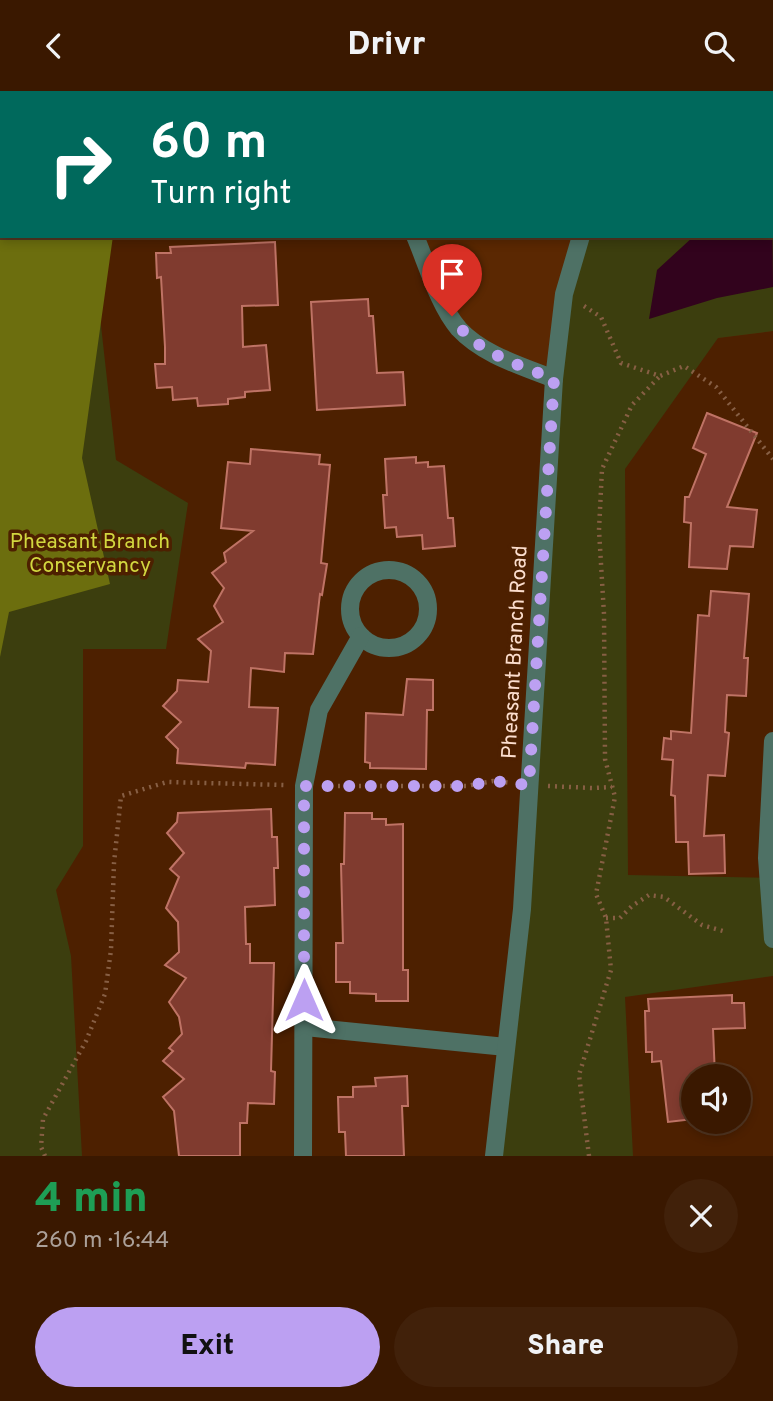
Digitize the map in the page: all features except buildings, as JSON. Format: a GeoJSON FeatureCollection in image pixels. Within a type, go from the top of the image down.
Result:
{"type":"FeatureCollection","features":[{"type":"Feature","properties":{"kind":"street"},"geometry":{"type":"LineString","coordinates":[[416,238],[444,303],[459,329],[492,354],[554,379]]}},
{"type":"Feature","properties":{"kind":"street","name":"Pheasant Branch Road"},"geometry":{"type":"LineString","coordinates":[[494,1156],[522,909],[554,379],[564,294],[580,238]]}},
{"type":"Feature","properties":{"kind":"street"},"geometry":{"type":"LineString","coordinates":[[395,571],[417,582],[427,603],[423,627],[416,637],[406,644],[394,647],[370,643],[361,636],[350,615],[350,602],[361,581],[371,574],[395,571]]}},
{"type":"Feature","properties":{"kind":"street"},"geometry":{"type":"LineString","coordinates":[[303,1156],[304,786],[319,710],[361,636]]}},
{"type":"Feature","properties":{"kind":"street"},"geometry":{"type":"LineString","coordinates":[[773,741],[767,858],[773,939]]}},
{"type":"Feature","properties":{"kind":"street"},"geometry":{"type":"LineString","coordinates":[[305,1027],[506,1047]]}},
{"type":"Feature","properties":{"kind":"path"},"geometry":{"type":"LineString","coordinates":[[564,294],[601,317],[621,363],[660,376]]}},
{"type":"Feature","properties":{"kind":"path"},"geometry":{"type":"LineString","coordinates":[[589,1156],[579,1075],[611,970],[606,918],[596,894],[615,797],[605,759],[604,614],[599,530],[602,469],[632,405],[660,376],[684,366],[716,387],[773,459]]}},
{"type":"Feature","properties":{"kind":"path"},"geometry":{"type":"LineString","coordinates":[[46,1156],[41,1147],[43,1119],[86,1041],[105,994],[111,950],[114,863],[121,796],[167,782],[304,786],[467,786],[493,781],[529,785],[612,787]]}},
{"type":"Feature","properties":{"kind":"path"},"geometry":{"type":"LineString","coordinates":[[606,918],[620,918],[649,895],[664,897],[702,925],[723,931]]}},
{"type":"Feature","properties":{"kind":"shaded area"},"geometry":{"type":"Polygon","coordinates":[[[416,238],[773,238],[773,331],[718,338],[554,379],[459,329],[416,238]]]}},
{"type":"Feature","properties":{"kind":"shaded area"},"geometry":{"type":"Polygon","coordinates":[[[692,238],[772,238],[773,287],[717,298],[649,319],[657,270],[692,238]]]}},
{"type":"Feature","properties":{"kind":"green space","name":"Pheasant Branch Conservancy"},"geometry":{"type":"Polygon","coordinates":[[[0,238],[91,238],[116,460],[188,503],[166,649],[83,649],[83,846],[56,890],[71,956],[82,1156],[0,1156],[0,238]]]}},
{"type":"Feature","properties":{"kind":"green space"},"geometry":{"type":"Polygon","coordinates":[[[0,238],[113,238],[82,458],[110,584],[9,612],[0,657],[0,238]]]}},
{"type":"Feature","properties":{"kind":"green space"},"geometry":{"type":"Polygon","coordinates":[[[581,238],[773,238],[773,331],[718,338],[625,469],[628,875],[773,878],[773,976],[625,997],[633,1156],[494,1156],[550,447],[581,238]]]}},
{"type":"Feature","properties":{"kind":"route"},"geometry":{"type":"LineString","coordinates":[[304,1000],[304,786],[467,786],[493,781],[529,785],[554,379],[492,354],[459,329],[452,316]]}}]}
